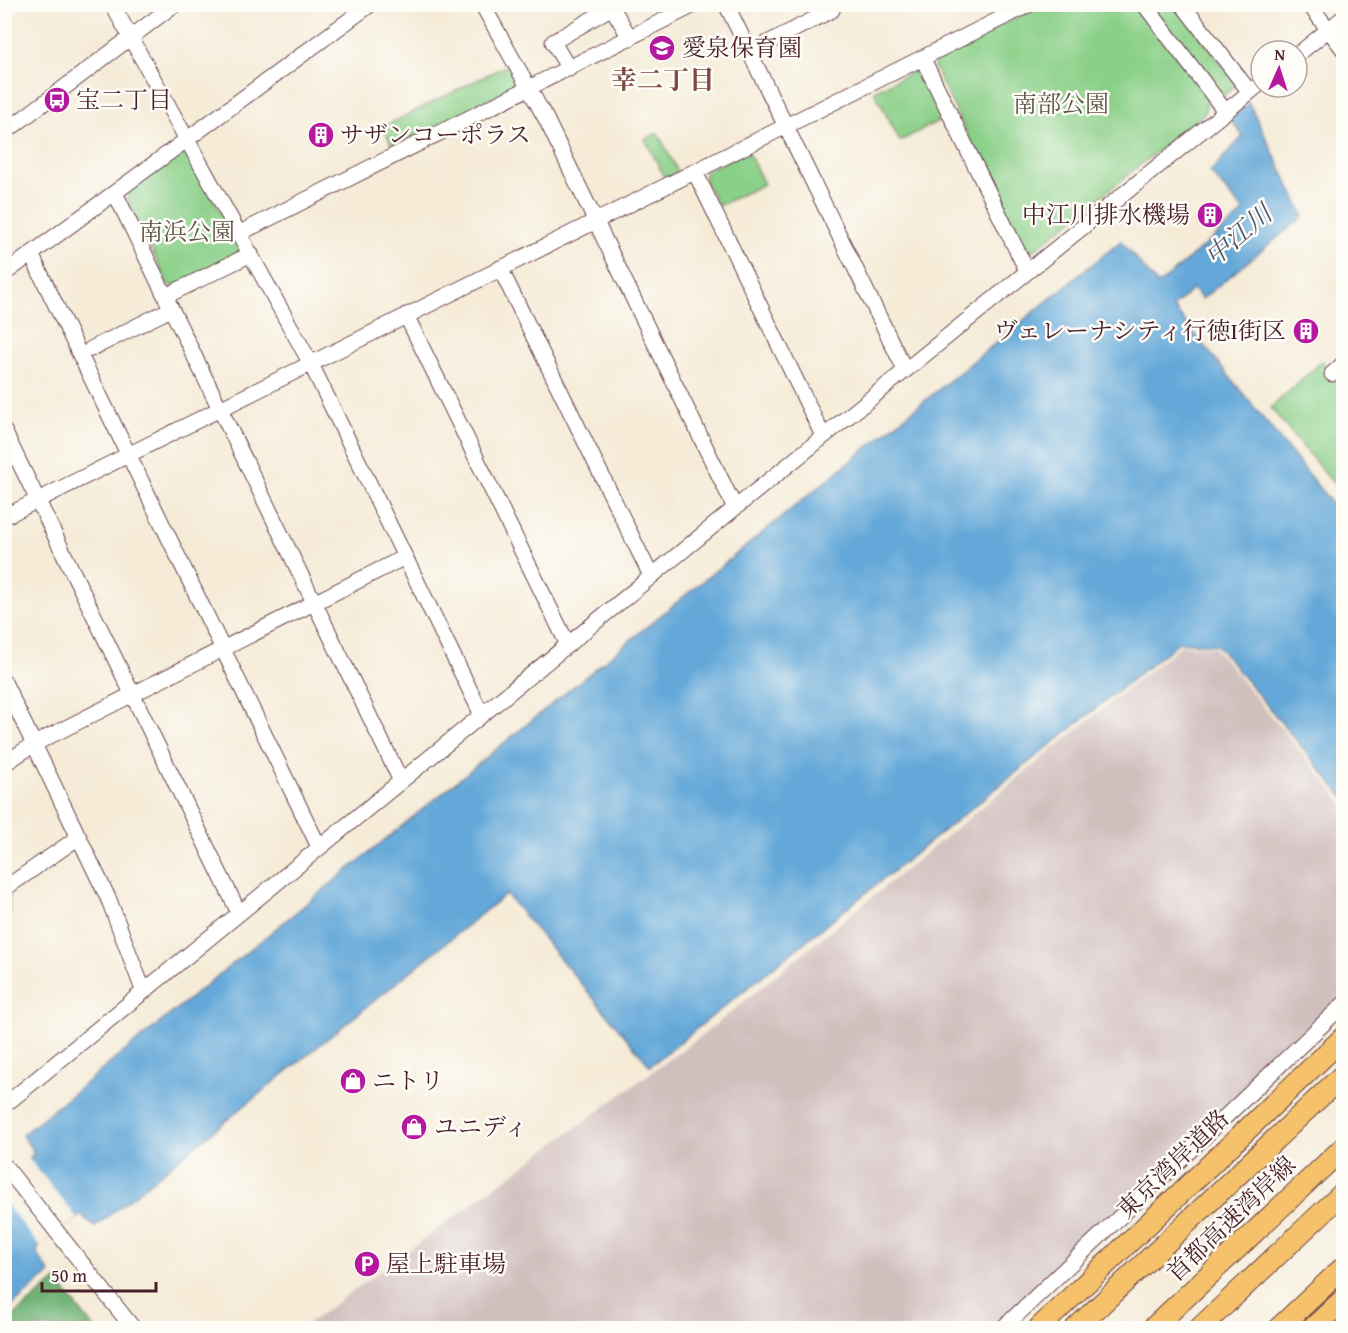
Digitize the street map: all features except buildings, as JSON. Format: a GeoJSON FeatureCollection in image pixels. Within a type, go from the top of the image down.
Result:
{"type":"FeatureCollection","features":[{"type":"Feature","properties":{"kind":"highway","name":"東京湾岸道路"},"geometry":{"type":"LineString","coordinates":[[1039,1329],[1344,1037]]}},
{"type":"Feature","properties":{"kind":"highway"},"geometry":{"type":"LineString","coordinates":[[1076,1329],[1344,1074]]}},
{"type":"Feature","properties":{"kind":"highway","name":"首都高速湾岸線"},"geometry":{"type":"LineString","coordinates":[[1153,1329],[1344,1148]]}},
{"type":"Feature","properties":{"kind":"highway"},"geometry":{"type":"LineString","coordinates":[[1200,1329],[1344,1192]]}},
{"type":"Feature","properties":{"kind":"highway"},"geometry":{"type":"LineString","coordinates":[[1087,1329],[1153,1255]]}},
{"type":"Feature","properties":{"kind":"highway"},"geometry":{"type":"LineString","coordinates":[[1279,1329],[1344,1267]]}},
{"type":"Feature","properties":{"kind":"highway"},"geometry":{"type":"LineString","coordinates":[[1313,1328],[1344,1299]]}},
{"type":"Feature","properties":{"kind":"street"},"geometry":{"type":"LineString","coordinates":[[112,4],[310,364],[482,715]]}},
{"type":"Feature","properties":{"kind":"street"},"geometry":{"type":"LineString","coordinates":[[4,133],[175,4]]}},
{"type":"Feature","properties":{"kind":"street"},"geometry":{"type":"LineString","coordinates":[[4,274],[371,4]]}},
{"type":"Feature","properties":{"kind":"street"},"geometry":{"type":"LineString","coordinates":[[482,4],[529,87],[735,508]]}},
{"type":"Feature","properties":{"kind":"street"},"geometry":{"type":"LineString","coordinates":[[240,233],[696,4]]}},
{"type":"Feature","properties":{"kind":"street"},"geometry":{"type":"LineString","coordinates":[[726,4],[904,370]]}},
{"type":"Feature","properties":{"kind":"street"},"geometry":{"type":"LineString","coordinates":[[750,52],[832,10],[829,4]]}},
{"type":"Feature","properties":{"kind":"street"},"geometry":{"type":"LineString","coordinates":[[4,518],[1030,4]]}},
{"type":"Feature","properties":{"kind":"street"},"geometry":{"type":"LineString","coordinates":[[1144,4],[1225,111]]}},
{"type":"Feature","properties":{"kind":"street"},"geometry":{"type":"LineString","coordinates":[[1182,4],[1249,80]]}},
{"type":"Feature","properties":{"kind":"street"},"geometry":{"type":"LineString","coordinates":[[1309,4],[1344,50]]}},
{"type":"Feature","properties":{"kind":"street"},"geometry":{"type":"LineString","coordinates":[[569,69],[553,42],[611,6],[630,38]]}},
{"type":"Feature","properties":{"kind":"street"},"geometry":{"type":"LineString","coordinates":[[1309,45],[1344,17]]}},
{"type":"Feature","properties":{"kind":"street"},"geometry":{"type":"LineString","coordinates":[[923,59],[1027,271]]}},
{"type":"Feature","properties":{"kind":"street"},"geometry":{"type":"LineString","coordinates":[[10,1100],[904,370],[1249,92]]}},
{"type":"Feature","properties":{"kind":"street"},"geometry":{"type":"LineString","coordinates":[[695,172],[823,436]]}},
{"type":"Feature","properties":{"kind":"street"},"geometry":{"type":"LineString","coordinates":[[115,193],[400,781]]}},
{"type":"Feature","properties":{"kind":"street"},"geometry":{"type":"LineString","coordinates":[[31,254],[319,847]]}},
{"type":"Feature","properties":{"kind":"street"},"geometry":{"type":"LineString","coordinates":[[91,349],[251,254]]}},
{"type":"Feature","properties":{"kind":"street"},"geometry":{"type":"LineString","coordinates":[[500,268],[651,576]]}},
{"type":"Feature","properties":{"kind":"street"},"geometry":{"type":"LineString","coordinates":[[406,315],[568,645]]}},
{"type":"Feature","properties":{"kind":"street"},"geometry":{"type":"LineString","coordinates":[[1332,374],[1344,363]]}},
{"type":"Feature","properties":{"kind":"street"},"geometry":{"type":"LineString","coordinates":[[4,431],[239,913]]}},
{"type":"Feature","properties":{"kind":"street"},"geometry":{"type":"LineString","coordinates":[[4,764],[34,744],[405,557]]}},
{"type":"Feature","properties":{"kind":"street"},"geometry":{"type":"LineString","coordinates":[[4,682],[109,900],[143,990]]}},
{"type":"Feature","properties":{"kind":"street"},"geometry":{"type":"LineString","coordinates":[[4,889],[79,837]]}},
{"type":"Feature","properties":{"kind":"street"},"geometry":{"type":"LineString","coordinates":[[1003,1329],[1344,1004]]}},
{"type":"Feature","properties":{"kind":"street"},"geometry":{"type":"LineString","coordinates":[[8,1169],[133,1329]]}},
{"type":"Feature","properties":{"kind":"shaded area"},"geometry":{"type":"Polygon","coordinates":[[[1181,645],[1214,647],[1343,803],[1343,995],[991,1328],[302,1328],[704,1034],[1181,645]]]}},
{"type":"Feature","properties":{"kind":"green space","name":"南部公園"},"geometry":{"type":"Polygon","coordinates":[[[1042,5],[1138,5],[1207,97],[1206,112],[1033,251],[1025,250],[934,67],[936,58],[1042,5]]]}},
{"type":"Feature","properties":{"kind":"green space"},"geometry":{"type":"Polygon","coordinates":[[[1149,5],[1177,5],[1237,84],[1220,99],[1149,5]]]}},
{"type":"Feature","properties":{"kind":"green space"},"geometry":{"type":"Polygon","coordinates":[[[507,65],[516,80],[513,88],[393,147],[383,127],[507,65]]]}},
{"type":"Feature","properties":{"kind":"green space"},"geometry":{"type":"Polygon","coordinates":[[[914,71],[922,72],[944,118],[900,141],[874,91],[914,71]]]}},
{"type":"Feature","properties":{"kind":"green space"},"geometry":{"type":"Polygon","coordinates":[[[658,133],[678,172],[665,178],[645,139],[658,133]]]}},
{"type":"Feature","properties":{"kind":"green space"},"geometry":{"type":"Polygon","coordinates":[[[747,150],[764,184],[718,206],[704,178],[706,171],[747,150]]]}},
{"type":"Feature","properties":{"kind":"green space","name":"南浜公園"},"geometry":{"type":"Polygon","coordinates":[[[181,151],[187,152],[240,247],[240,254],[176,286],[169,286],[127,199],[128,191],[181,151]]]}},
{"type":"Feature","properties":{"kind":"green space"},"geometry":{"type":"Polygon","coordinates":[[[1322,361],[1343,388],[1343,495],[1271,408],[1322,361]]]}},
{"type":"Feature","properties":{"kind":"green space"},"geometry":{"type":"Polygon","coordinates":[[[9,894],[8,938],[5,941],[4,897],[9,894]]]}},
{"type":"Feature","properties":{"kind":"green space"},"geometry":{"type":"Polygon","coordinates":[[[56,1280],[94,1328],[5,1328],[5,1323],[56,1280]]]}},
{"type":"Feature","properties":{"kind":"water","name":"中江川"},"geometry":{"type":"Polygon","coordinates":[[[1249,103],[1304,216],[1202,299],[1193,289],[1173,307],[1343,517],[1343,797],[1217,645],[1179,642],[650,1066],[506,894],[95,1227],[81,1215],[40,1246],[36,1252],[50,1273],[5,1312],[5,1182],[32,1160],[30,1157],[34,1153],[22,1135],[1121,241],[1158,285],[1244,212],[1210,172],[1243,136],[1230,119],[1249,103]]]}},
{"type":"Feature","properties":{"kind":"pier"},"geometry":{"type":"Polygon","coordinates":[[[29,1159],[77,1218],[40,1247],[5,1202],[5,1179],[29,1159]]]}},
{"type":"Feature","properties":{"kind":"place","name":"愛泉保育園"},"geometry":{"type":"Point","coordinates":[662,48]}},
{"type":"Feature","properties":{"kind":"place","name":"宝二丁目"},"geometry":{"type":"Point","coordinates":[57,100]}},
{"type":"Feature","properties":{"kind":"place","name":"サザンコーポラス"},"geometry":{"type":"Point","coordinates":[321,135]}},
{"type":"Feature","properties":{"kind":"place","name":"中江川排水機場"},"geometry":{"type":"Point","coordinates":[1210,215]}},
{"type":"Feature","properties":{"kind":"place","name":"ヴェレーナシティ行徳Ⅰ街区"},"geometry":{"type":"Point","coordinates":[1306,331]}},
{"type":"Feature","properties":{"kind":"place","name":"ニトリ"},"geometry":{"type":"Point","coordinates":[353,1081]}},
{"type":"Feature","properties":{"kind":"place","name":"ユニディ"},"geometry":{"type":"Point","coordinates":[414,1127]}},
{"type":"Feature","properties":{"kind":"place","name":"屋上駐車場"},"geometry":{"type":"Point","coordinates":[367,1264]}},
{"type":"Feature","properties":{"kind":"district","name":"幸二丁目"},"geometry":{"type":"Point","coordinates":[663,80]}}]}
